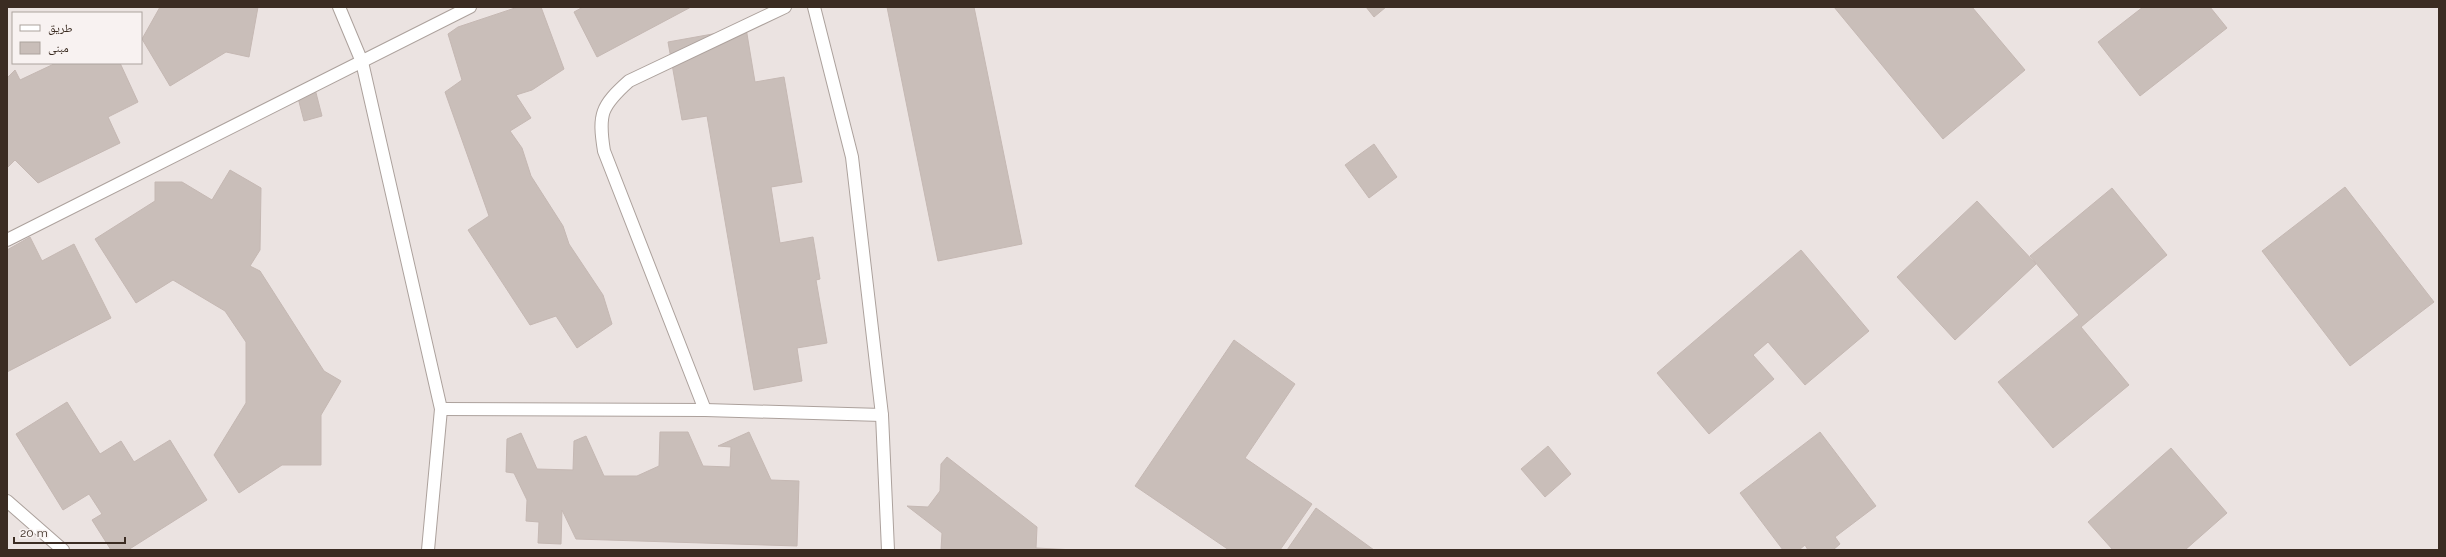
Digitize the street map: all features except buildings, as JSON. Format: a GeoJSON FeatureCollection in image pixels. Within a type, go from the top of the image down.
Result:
{"type":"FeatureCollection","features":[{"type":"Feature","properties":{"kind":"street"},"geometry":{"type":"LineString","coordinates":[[339,7],[362,62],[441,409],[428,550]]}},
{"type":"Feature","properties":{"kind":"street"},"geometry":{"type":"LineString","coordinates":[[7,240],[470,7]]}},
{"type":"Feature","properties":{"kind":"street"},"geometry":{"type":"LineString","coordinates":[[705,410],[604,151],[600,128],[603,109],[615,94],[629,81],[785,7]]}},
{"type":"Feature","properties":{"kind":"street"},"geometry":{"type":"LineString","coordinates":[[814,7],[852,157],[882,415],[888,550]]}},
{"type":"Feature","properties":{"kind":"street"},"geometry":{"type":"LineString","coordinates":[[441,409],[705,410],[882,415]]}},
{"type":"Feature","properties":{"kind":"street"},"geometry":{"type":"LineString","coordinates":[[7,501],[63,550]]}}]}
